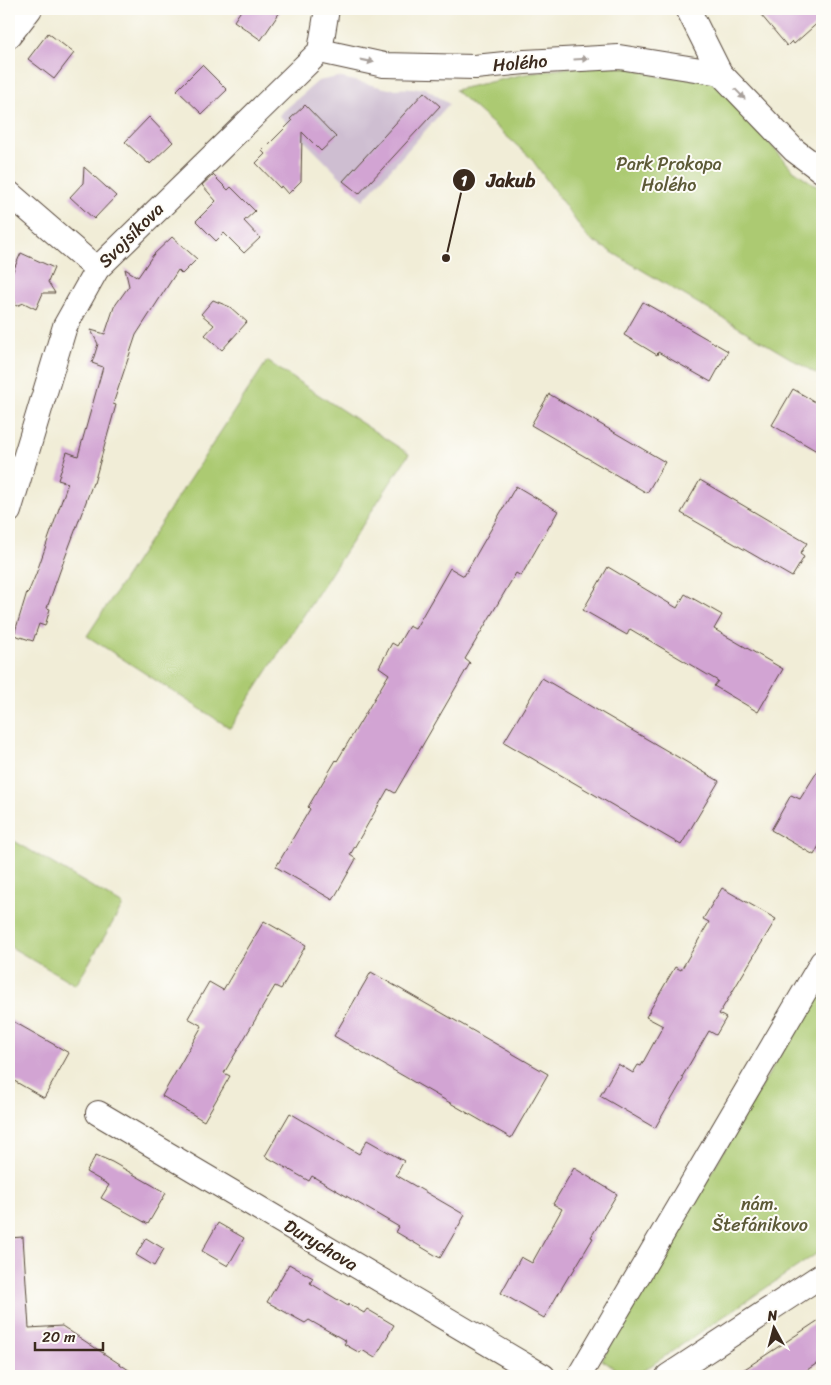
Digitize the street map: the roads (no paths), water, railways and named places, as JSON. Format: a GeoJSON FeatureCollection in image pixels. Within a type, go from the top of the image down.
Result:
{"type":"FeatureCollection","features":[{"type":"Feature","properties":{"kind":"street"},"geometry":{"type":"LineString","coordinates":[[9,36],[30,9]]}},
{"type":"Feature","properties":{"kind":"street"},"geometry":{"type":"LineString","coordinates":[[320,51],[327,9]]}},
{"type":"Feature","properties":{"kind":"street"},"geometry":{"type":"LineString","coordinates":[[688,9],[720,73],[794,150],[822,171]]}},
{"type":"Feature","properties":{"kind":"street","name":"Holého"},"geometry":{"type":"LineString","coordinates":[[320,51],[384,65],[474,67],[620,56],[720,73]]}},
{"type":"Feature","properties":{"kind":"street","name":"Svojsíkova"},"geometry":{"type":"LineString","coordinates":[[9,511],[65,326],[97,269],[320,51]]}},
{"type":"Feature","properties":{"kind":"street"},"geometry":{"type":"LineString","coordinates":[[9,193],[97,269]]}},
{"type":"Feature","properties":{"kind":"street"},"geometry":{"type":"LineString","coordinates":[[579,1376],[822,962]]}},
{"type":"Feature","properties":{"kind":"street","name":"Durychova"},"geometry":{"type":"LineString","coordinates":[[98,1113],[543,1376]]}},
{"type":"Feature","properties":{"kind":"street"},"geometry":{"type":"LineString","coordinates":[[668,1376],[822,1275]]}},
{"type":"Feature","properties":{"kind":"place","name":"Jakub"},"geometry":{"type":"Point","coordinates":[446,258]}},
{"type":"Feature","properties":{"kind":"park label","name":"Park Prokopa Holého"},"geometry":{"type":"Point","coordinates":[669,174]}},
{"type":"Feature","properties":{"kind":"park label","name":"nám. Štefánikovo"},"geometry":{"type":"Point","coordinates":[760,1214]}}]}
